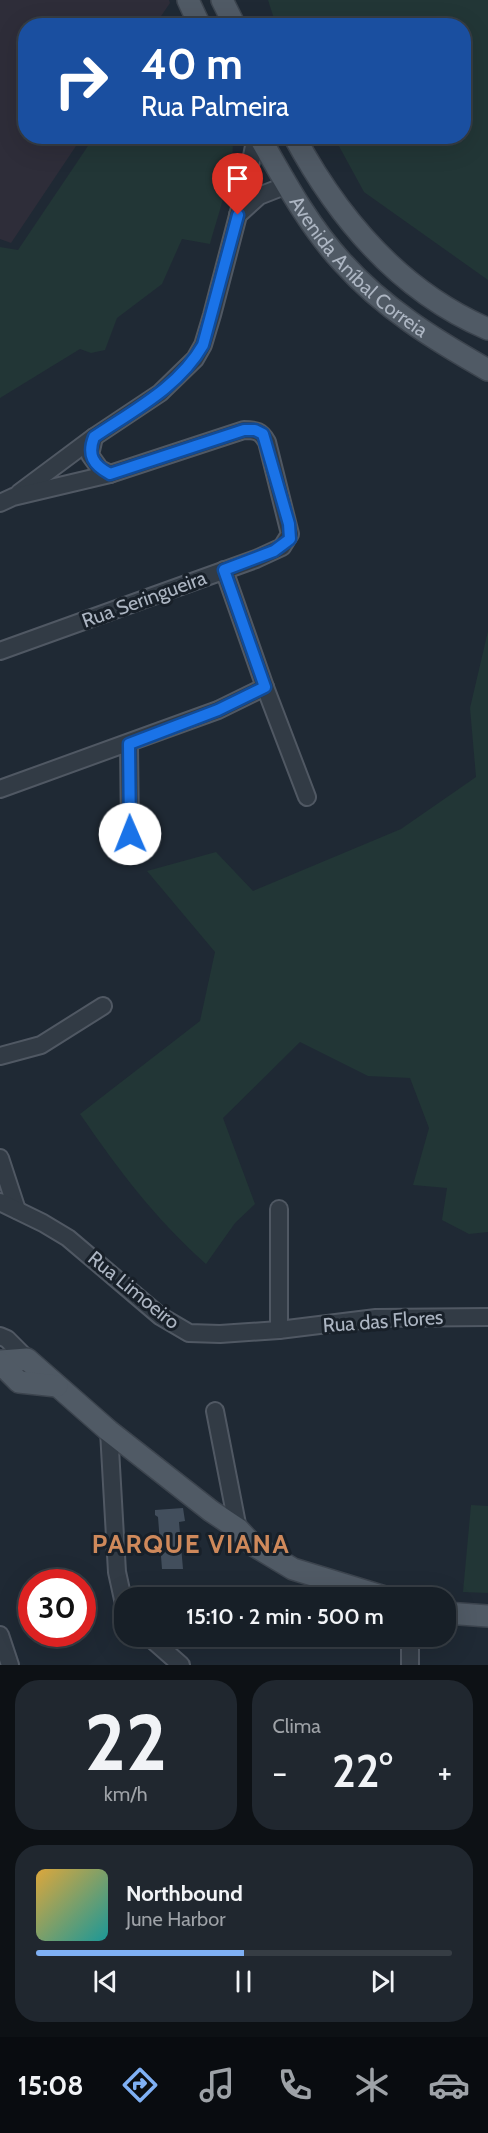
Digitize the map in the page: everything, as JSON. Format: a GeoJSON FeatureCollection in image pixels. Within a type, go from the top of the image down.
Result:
{"type":"FeatureCollection","features":[{"type":"Feature","properties":{"kind":"main road"},"geometry":{"type":"LineString","coordinates":[[188,0],[196,18]]}},
{"type":"Feature","properties":{"kind":"main road"},"geometry":{"type":"LineString","coordinates":[[222,0],[231,18]]}},
{"type":"Feature","properties":{"kind":"main road","name":"Avenida Aníbal Correia"},"geometry":{"type":"LineString","coordinates":[[263,144],[286,185],[323,239],[367,288],[407,321],[488,370]]}},
{"type":"Feature","properties":{"kind":"main road","name":"Avenida Aníbal Correia"},"geometry":{"type":"LineString","coordinates":[[299,144],[325,191],[366,242],[415,286],[488,329]]}},
{"type":"Feature","properties":{"kind":"main road"},"geometry":{"type":"LineString","coordinates":[[0,1362],[32,1364],[109,1431],[210,1511],[238,1529],[253,1545],[293,1569],[352,1587]]}},
{"type":"Feature","properties":{"kind":"main road"},"geometry":{"type":"LineString","coordinates":[[0,1362],[10,1382]]}},
{"type":"Feature","properties":{"kind":"main road"},"geometry":{"type":"LineString","coordinates":[[10,1382],[28,1379],[32,1364]]}},
{"type":"Feature","properties":{"kind":"main road"},"geometry":{"type":"LineString","coordinates":[[10,1382],[57,1386]]}},
{"type":"Feature","properties":{"kind":"main road"},"geometry":{"type":"LineString","coordinates":[[456,1614],[488,1616]]}},
{"type":"Feature","properties":{"kind":"street"},"geometry":{"type":"LineString","coordinates":[[7,500],[160,393],[195,359],[203,345],[256,144]]}},
{"type":"Feature","properties":{"kind":"street"},"geometry":{"type":"LineString","coordinates":[[238,215],[259,196],[286,185]]}},
{"type":"Feature","properties":{"kind":"street","name":"Rua Seringueira"},"geometry":{"type":"LineString","coordinates":[[0,651],[256,559],[287,543],[290,534],[289,524],[267,442],[259,432],[244,430],[110,474]]}},
{"type":"Feature","properties":{"kind":"street"},"geometry":{"type":"LineString","coordinates":[[94,437],[90,455],[100,469],[110,474]]}},
{"type":"Feature","properties":{"kind":"street"},"geometry":{"type":"LineString","coordinates":[[7,500],[110,474]]}},
{"type":"Feature","properties":{"kind":"street"},"geometry":{"type":"LineString","coordinates":[[224,570],[307,797]]}},
{"type":"Feature","properties":{"kind":"street"},"geometry":{"type":"LineString","coordinates":[[0,789],[218,710],[265,687]]}},
{"type":"Feature","properties":{"kind":"street"},"geometry":{"type":"LineString","coordinates":[[129,744],[130,834]]}},
{"type":"Feature","properties":{"kind":"street"},"geometry":{"type":"LineString","coordinates":[[0,1056],[41,1045],[103,1006]]}},
{"type":"Feature","properties":{"kind":"street"},"geometry":{"type":"LineString","coordinates":[[0,1158],[17,1210]]}},
{"type":"Feature","properties":{"kind":"street","name":"Rua Limoeiro"},"geometry":{"type":"LineString","coordinates":[[0,1202],[68,1238],[160,1316],[189,1333],[220,1334],[279,1330]]}},
{"type":"Feature","properties":{"kind":"street"},"geometry":{"type":"LineString","coordinates":[[279,1209],[279,1330]]}},
{"type":"Feature","properties":{"kind":"street","name":"Rua das Flores"},"geometry":{"type":"LineString","coordinates":[[279,1330],[376,1318],[488,1317]]}},
{"type":"Feature","properties":{"kind":"street"},"geometry":{"type":"LineString","coordinates":[[2,1334],[32,1364]]}},
{"type":"Feature","properties":{"kind":"street"},"geometry":{"type":"LineString","coordinates":[[215,1411],[238,1529]]}},
{"type":"Feature","properties":{"kind":"street"},"geometry":{"type":"LineString","coordinates":[[109,1431],[117,1572],[120,1587]]}},
{"type":"Feature","properties":{"kind":"street"},"geometry":{"type":"LineString","coordinates":[[0,1635],[10,1665]]}},
{"type":"Feature","properties":{"kind":"street"},"geometry":{"type":"LineString","coordinates":[[161,1647],[181,1665]]}},
{"type":"Feature","properties":{"kind":"street"},"geometry":{"type":"LineString","coordinates":[[410,1647],[410,1665]]}},
{"type":"Feature","properties":{"kind":"shaded area"},"geometry":{"type":"Polygon","coordinates":[[[0,0],[169,0],[170,3],[160,18],[18,18],[18,144],[77,144],[11,243],[0,239],[0,0]]]}},
{"type":"Feature","properties":{"kind":"green space"},"geometry":{"type":"Polygon","coordinates":[[[268,0],[488,0],[488,280],[364,192],[338,144],[471,144],[471,18],[274,18],[268,0]]]}},
{"type":"Feature","properties":{"kind":"green space"},"geometry":{"type":"Polygon","coordinates":[[[89,144],[233,144],[229,175],[210,244],[182,239],[162,284],[117,318],[105,350],[91,353],[80,349],[0,398],[0,247],[18,250],[89,144]]]}},
{"type":"Feature","properties":{"kind":"green space"},"geometry":{"type":"Polygon","coordinates":[[[488,631],[488,1232],[469,1234],[442,1220],[447,1188],[413,1185],[429,1128],[410,1078],[368,1076],[300,1042],[223,1118],[255,1204],[235,1223],[206,1264],[169,1228],[138,1193],[80,1114],[200,1021],[215,952],[147,871],[216,852],[253,891],[401,829],[476,777],[470,708],[488,631]]]}},
{"type":"Feature","properties":{"kind":"green space"},"geometry":{"type":"Polygon","coordinates":[[[471,1505],[488,1506],[488,1593],[463,1592],[471,1505]]]}},
{"type":"Feature","properties":{"kind":"building"},"geometry":{"type":"Polygon","coordinates":[[[183,1508],[185,1521],[179,1522],[183,1569],[162,1569],[158,1517],[155,1515],[155,1510],[183,1508]]]}},
{"type":"Feature","properties":{"kind":"district","name":"PARQUE VIANA"},"geometry":{"type":"Point","coordinates":[191,1544]}},
{"type":"Feature","properties":{"kind":"route"},"geometry":{"type":"LineString","coordinates":[[130,834],[129,744],[218,710],[265,687],[224,570],[274,551],[290,539],[289,524],[263,434],[255,430],[244,430],[110,474],[100,469],[90,455],[94,437],[160,393],[195,359],[203,345],[238,215]]}}]}
